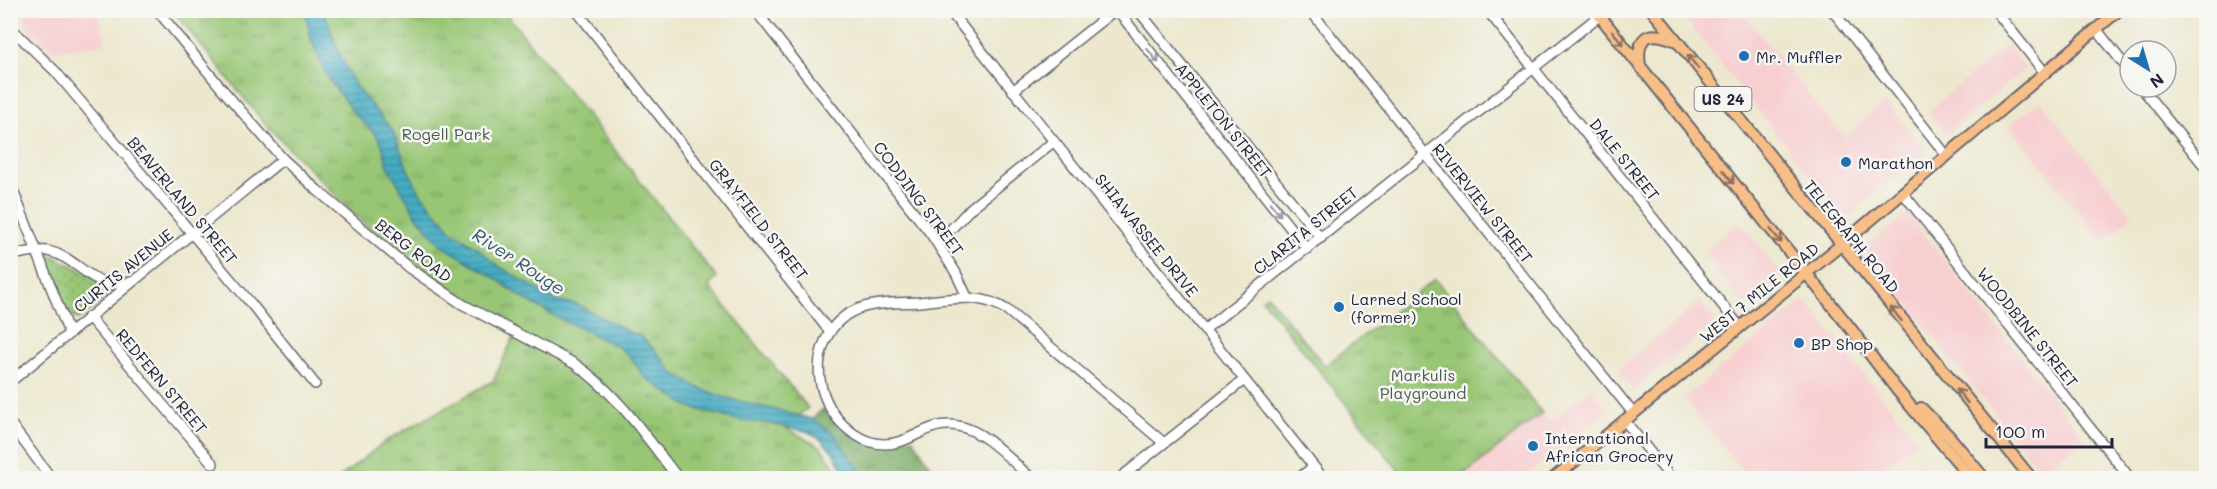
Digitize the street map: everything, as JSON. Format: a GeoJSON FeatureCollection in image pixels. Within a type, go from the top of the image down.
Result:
{"type":"FeatureCollection","features":[{"type":"Feature","properties":{"kind":"main road","name":"TELEGRAPH ROAD"},"geometry":{"type":"LineString","coordinates":[[1652,10],[2027,477]]}},
{"type":"Feature","properties":{"kind":"main road","name":"WEST 7 MILE ROAD"},"geometry":{"type":"LineString","coordinates":[[1554,478],[1904,193],[2120,10]]}},
{"type":"Feature","properties":{"kind":"main road","name":"US 24"},"geometry":{"type":"LineString","coordinates":[[1597,13],[1897,390],[1971,478]]}},
{"type":"Feature","properties":{"kind":"main road"},"geometry":{"type":"LineString","coordinates":[[1641,66],[1638,50],[1643,41],[1660,35],[1677,42]]}},
{"type":"Feature","properties":{"kind":"main road"},"geometry":{"type":"LineString","coordinates":[[1897,390],[1918,404],[1940,426],[1984,478]]}},
{"type":"Feature","properties":{"kind":"street","name":"BERG ROAD"},"geometry":{"type":"LineString","coordinates":[[157,10],[283,159],[409,268],[462,304],[575,364],[592,376],[616,399],[678,478]]}},
{"type":"Feature","properties":{"kind":"street","name":"GRAYFIELD STREET"},"geometry":{"type":"LineString","coordinates":[[576,10],[830,332]]}},
{"type":"Feature","properties":{"kind":"street","name":"CODDING STREET"},"geometry":{"type":"LineString","coordinates":[[755,10],[938,243],[967,297]]}},
{"type":"Feature","properties":{"kind":"street","name":"SHIAWASSEE DRIVE"},"geometry":{"type":"LineString","coordinates":[[949,10],[1323,478]]}},
{"type":"Feature","properties":{"kind":"street"},"geometry":{"type":"LineString","coordinates":[[1013,91],[1116,10]]}},
{"type":"Feature","properties":{"kind":"street","name":"APPLETON STREET"},"geometry":{"type":"LineString","coordinates":[[1116,10],[1307,249]]}},
{"type":"Feature","properties":{"kind":"street","name":"APPLETON STREET"},"geometry":{"type":"LineString","coordinates":[[1138,10],[1321,238]]}},
{"type":"Feature","properties":{"kind":"street","name":"RIVERVIEW STREET"},"geometry":{"type":"LineString","coordinates":[[1310,10],[1629,417],[1671,478]]}},
{"type":"Feature","properties":{"kind":"street","name":"DALE STREET"},"geometry":{"type":"LineString","coordinates":[[1487,10],[1740,327]]}},
{"type":"Feature","properties":{"kind":"street"},"geometry":{"type":"LineString","coordinates":[[1832,10],[1947,156]]}},
{"type":"Feature","properties":{"kind":"street"},"geometry":{"type":"LineString","coordinates":[[1995,10],[2045,73]]}},
{"type":"Feature","properties":{"kind":"street","name":"CLARITA STREET"},"geometry":{"type":"LineString","coordinates":[[1204,330],[1533,68],[1597,13]]}},
{"type":"Feature","properties":{"kind":"street","name":"BEAVERLAND STREET"},"geometry":{"type":"LineString","coordinates":[[10,27],[55,71],[253,306],[315,384]]}},
{"type":"Feature","properties":{"kind":"street"},"geometry":{"type":"LineString","coordinates":[[2097,30],[2118,57]]}},
{"type":"Feature","properties":{"kind":"street"},"geometry":{"type":"LineString","coordinates":[[10,38],[22,40]]}},
{"type":"Feature","properties":{"kind":"street"},"geometry":{"type":"LineString","coordinates":[[2151,99],[2206,168]]}},
{"type":"Feature","properties":{"kind":"street"},"geometry":{"type":"LineString","coordinates":[[1216,135],[1229,124]]}},
{"type":"Feature","properties":{"kind":"street"},"geometry":{"type":"LineString","coordinates":[[938,243],[971,208],[1053,142]]}},
{"type":"Feature","properties":{"kind":"street","name":"CURTIS AVENUE"},"geometry":{"type":"LineString","coordinates":[[10,382],[283,159]]}},
{"type":"Feature","properties":{"kind":"street"},"geometry":{"type":"LineString","coordinates":[[10,183],[69,333]]}},
{"type":"Feature","properties":{"kind":"street","name":"WOODBINE STREET"},"geometry":{"type":"LineString","coordinates":[[1904,193],[2130,478]]}},
{"type":"Feature","properties":{"kind":"street"},"geometry":{"type":"LineString","coordinates":[[10,255],[46,251],[63,256],[90,277],[102,282],[116,284],[131,281]]}},
{"type":"Feature","properties":{"kind":"street"},"geometry":{"type":"LineString","coordinates":[[1031,478],[985,439],[962,427],[940,425],[925,429],[901,441],[881,443],[859,438],[845,428],[824,396],[819,369],[822,347],[830,332],[843,316],[866,306],[967,297],[988,300],[1007,310],[1164,443]]}},
{"type":"Feature","properties":{"kind":"street","name":"REDFERN STREET"},"geometry":{"type":"LineString","coordinates":[[89,317],[213,464]]}},
{"type":"Feature","properties":{"kind":"street"},"geometry":{"type":"LineString","coordinates":[[1120,478],[1244,380]]}},
{"type":"Feature","properties":{"kind":"street"},"geometry":{"type":"LineString","coordinates":[[10,423],[51,478]]}},
{"type":"Feature","properties":{"kind":"street"},"geometry":{"type":"LineString","coordinates":[[1299,478],[1313,467]]}},
{"type":"Feature","properties":{"kind":"shaded area"},"geometry":{"type":"Polygon","coordinates":[[[99,11],[105,44],[53,51],[28,29],[24,12],[99,11]]]}},
{"type":"Feature","properties":{"kind":"shaded area"},"geometry":{"type":"Polygon","coordinates":[[[1679,11],[1741,11],[1844,138],[1885,102],[1926,151],[1844,219],[1679,11]]]}},
{"type":"Feature","properties":{"kind":"shaded area"},"geometry":{"type":"Polygon","coordinates":[[[2007,45],[2026,68],[1946,134],[1928,111],[2007,45]]]}},
{"type":"Feature","properties":{"kind":"shaded area"},"geometry":{"type":"Polygon","coordinates":[[[2040,101],[2133,216],[2102,241],[2009,125],[2040,101]]]}},
{"type":"Feature","properties":{"kind":"shaded area"},"geometry":{"type":"Polygon","coordinates":[[[1908,214],[2084,438],[2041,472],[1864,248],[1908,214]]]}},
{"type":"Feature","properties":{"kind":"shaded area"},"geometry":{"type":"Polygon","coordinates":[[[1740,222],[1782,276],[1745,305],[1703,252],[1740,222]]]}},
{"type":"Feature","properties":{"kind":"shaded area"},"geometry":{"type":"Polygon","coordinates":[[[1805,300],[1917,441],[1870,478],[1748,478],[1684,398],[1805,300]]]}},
{"type":"Feature","properties":{"kind":"shaded area"},"geometry":{"type":"Polygon","coordinates":[[[1700,301],[1716,321],[1633,390],[1617,370],[1700,301]]]}},
{"type":"Feature","properties":{"kind":"shaded area"},"geometry":{"type":"Polygon","coordinates":[[[1591,389],[1608,410],[1523,478],[1460,478],[1542,413],[1549,422],[1591,389]]]}},
{"type":"Feature","properties":{"kind":"green space","name":"Rogell Park"},"geometry":{"type":"Polygon","coordinates":[[[173,11],[504,11],[717,278],[709,286],[808,408],[784,427],[821,447],[843,478],[339,478],[386,441],[493,381],[518,328],[446,291],[369,229],[266,125],[173,11]]]}},
{"type":"Feature","properties":{"kind":"green space"},"geometry":{"type":"Polygon","coordinates":[[[38,252],[45,252],[117,288],[80,319],[72,317],[38,252]]]}},
{"type":"Feature","properties":{"kind":"green space","name":"Markulis Playground"},"geometry":{"type":"Polygon","coordinates":[[[1435,279],[1542,413],[1460,478],[1405,478],[1262,299],[1267,295],[1325,366],[1435,279]]]}},
{"type":"Feature","properties":{"kind":"green space"},"geometry":{"type":"Polygon","coordinates":[[[823,409],[835,424],[863,443],[913,438],[938,478],[865,478],[834,434],[812,419],[823,409]]]}},
{"type":"Feature","properties":{"kind":"water"},"geometry":{"type":"Polygon","coordinates":[[[305,11],[324,11],[339,53],[356,87],[393,131],[408,170],[421,194],[452,231],[475,246],[497,265],[558,302],[576,304],[639,335],[655,350],[672,372],[697,387],[723,397],[812,419],[834,434],[865,478],[848,478],[833,452],[809,432],[760,422],[741,421],[689,407],[644,377],[632,359],[620,348],[523,298],[441,245],[416,215],[388,166],[377,136],[353,112],[327,77],[311,39],[305,11]]]}},
{"type":"Feature","properties":{"kind":"place","name":"Mr. Muffler"},"geometry":{"type":"Point","coordinates":[1744,56]}},
{"type":"Feature","properties":{"kind":"place","name":"Marathon"},"geometry":{"type":"Point","coordinates":[1846,162]}},
{"type":"Feature","properties":{"kind":"place","name":"Larned School (former)"},"geometry":{"type":"Point","coordinates":[1339,307]}},
{"type":"Feature","properties":{"kind":"place","name":"BP Shop"},"geometry":{"type":"Point","coordinates":[1799,343]}},
{"type":"Feature","properties":{"kind":"place","name":"International African Grocery"},"geometry":{"type":"Point","coordinates":[1533,446]}},
{"type":"Feature","properties":{"kind":"water label","name":"River Rouge"},"geometry":{"type":"Point","coordinates":[519,261]}}]}
